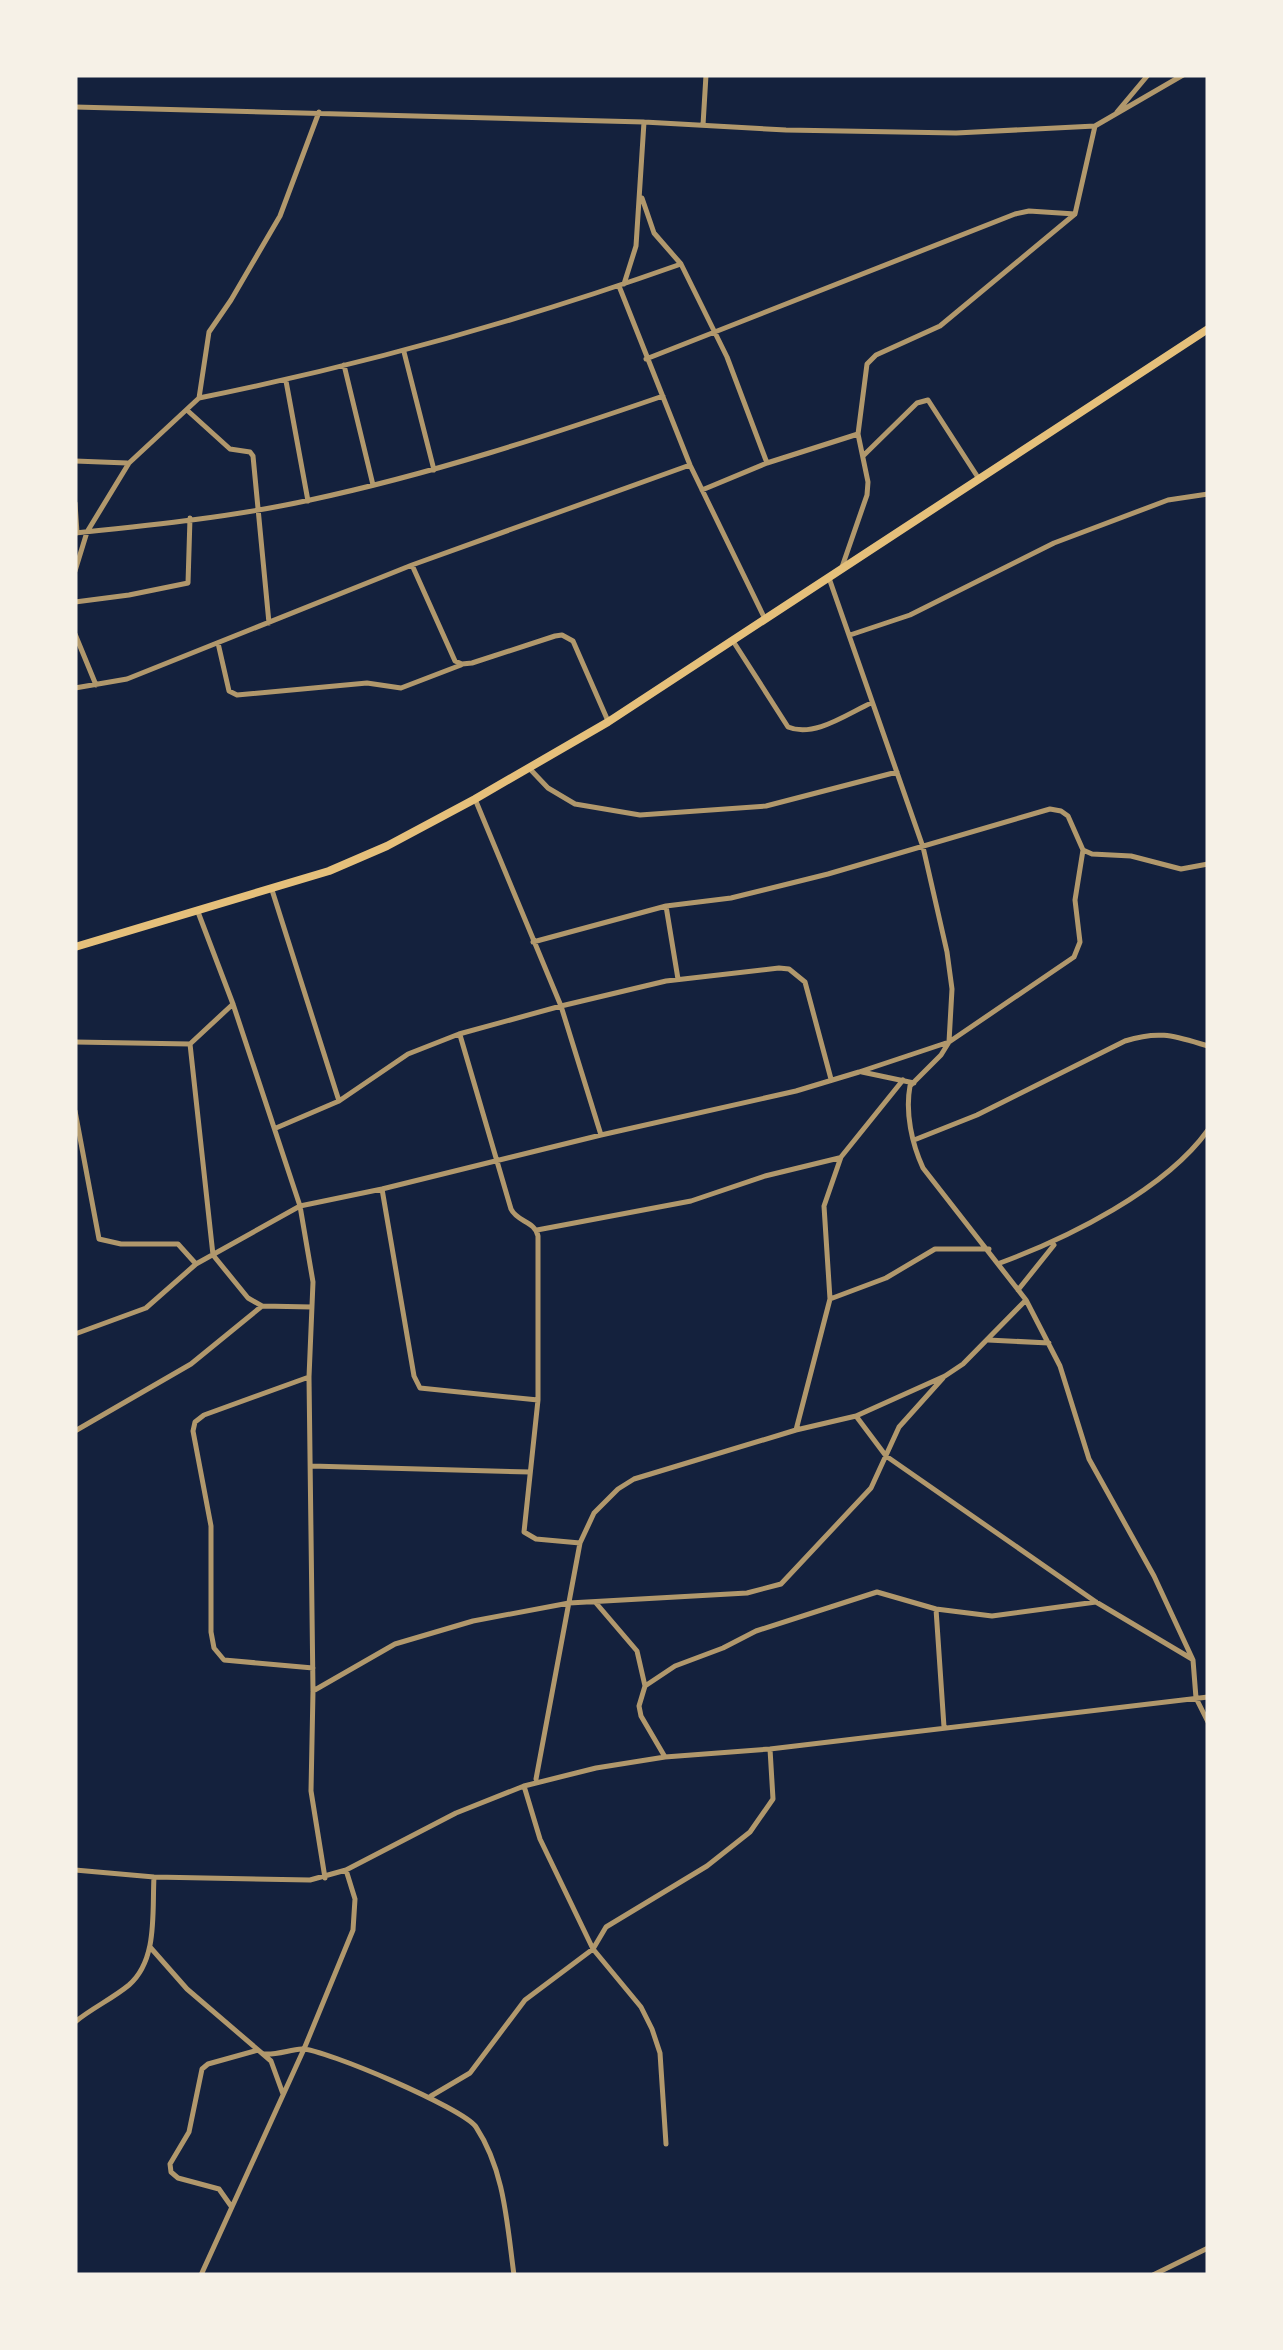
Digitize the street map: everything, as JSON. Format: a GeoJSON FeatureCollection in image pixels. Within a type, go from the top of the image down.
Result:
{"type":"FeatureCollection","features":[{"type":"Feature","properties":{"kind":"main road"},"geometry":{"type":"LineString","coordinates":[[75,947],[329,871],[387,846],[475,799],[608,722],[1208,329]]}},
{"type":"Feature","properties":{"kind":"street"},"geometry":{"type":"LineString","coordinates":[[703,125],[706,75]]}},
{"type":"Feature","properties":{"kind":"street"},"geometry":{"type":"LineString","coordinates":[[1115,114],[1148,75]]}},
{"type":"Feature","properties":{"kind":"street"},"geometry":{"type":"LineString","coordinates":[[75,107],[924,132],[1096,126],[1183,75]]}},
{"type":"Feature","properties":{"kind":"street"},"geometry":{"type":"LineString","coordinates":[[75,572],[86,532],[129,462],[199,398],[208,332],[232,300],[280,216],[318,112]]}},
{"type":"Feature","properties":{"kind":"street"},"geometry":{"type":"LineString","coordinates":[[644,122],[636,246],[621,285],[646,359],[690,464],[765,619]]}},
{"type":"Feature","properties":{"kind":"street"},"geometry":{"type":"LineString","coordinates":[[841,569],[868,482],[858,434],[867,364],[876,355],[940,326],[1075,214],[1096,126]]}},
{"type":"Feature","properties":{"kind":"street"},"geometry":{"type":"LineString","coordinates":[[642,198],[654,233],[681,264],[714,331],[767,463]]}},
{"type":"Feature","properties":{"kind":"street"},"geometry":{"type":"LineString","coordinates":[[646,359],[1015,214],[1075,214]]}},
{"type":"Feature","properties":{"kind":"street"},"geometry":{"type":"LineString","coordinates":[[199,398],[404,352],[518,320],[681,264]]}},
{"type":"Feature","properties":{"kind":"street"},"geometry":{"type":"LineString","coordinates":[[404,352],[434,470]]}},
{"type":"Feature","properties":{"kind":"street"},"geometry":{"type":"LineString","coordinates":[[344,366],[373,486]]}},
{"type":"Feature","properties":{"kind":"street"},"geometry":{"type":"LineString","coordinates":[[286,381],[308,501]]}},
{"type":"Feature","properties":{"kind":"street"},"geometry":{"type":"LineString","coordinates":[[75,503],[76,533],[308,501],[528,443],[663,396]]}},
{"type":"Feature","properties":{"kind":"street"},"geometry":{"type":"LineString","coordinates":[[862,456],[917,403],[928,400],[979,479]]}},
{"type":"Feature","properties":{"kind":"street"},"geometry":{"type":"LineString","coordinates":[[188,411],[230,449],[252,454],[269,623]]}},
{"type":"Feature","properties":{"kind":"street"},"geometry":{"type":"LineString","coordinates":[[702,490],[767,463],[858,434]]}},
{"type":"Feature","properties":{"kind":"street"},"geometry":{"type":"LineString","coordinates":[[75,461],[129,462]]}},
{"type":"Feature","properties":{"kind":"street"},"geometry":{"type":"LineString","coordinates":[[75,688],[126,679],[412,566],[690,464]]}},
{"type":"Feature","properties":{"kind":"street"},"geometry":{"type":"LineString","coordinates":[[848,635],[924,609],[1054,543],[1168,500],[1208,494]]}},
{"type":"Feature","properties":{"kind":"street"},"geometry":{"type":"LineString","coordinates":[[75,602],[128,596],[188,582],[190,518]]}},
{"type":"Feature","properties":{"kind":"street"},"geometry":{"type":"LineString","coordinates":[[412,566],[452,656],[462,664]]}},
{"type":"Feature","properties":{"kind":"street"},"geometry":{"type":"LineString","coordinates":[[829,578],[923,847],[947,952],[952,990],[950,1042],[908,1094],[914,1140],[924,1168],[1000,1263],[1049,1343],[1089,1458],[1149,1566],[1194,1660],[1196,1698],[1208,1722]]}},
{"type":"Feature","properties":{"kind":"street"},"geometry":{"type":"LineString","coordinates":[[75,634],[96,685]]}},
{"type":"Feature","properties":{"kind":"street"},"geometry":{"type":"LineString","coordinates":[[218,643],[230,690],[237,694],[367,683],[401,688],[462,664],[555,636],[568,637],[608,722]]}},
{"type":"Feature","properties":{"kind":"street"},"geometry":{"type":"LineString","coordinates":[[732,640],[788,726],[795,730],[814,729],[871,703]]}},
{"type":"Feature","properties":{"kind":"street"},"geometry":{"type":"LineString","coordinates":[[529,768],[548,788],[575,804],[640,815],[766,806],[897,772]]}},
{"type":"Feature","properties":{"kind":"street"},"geometry":{"type":"LineString","coordinates":[[475,799],[560,1006],[601,1135]]}},
{"type":"Feature","properties":{"kind":"street"},"geometry":{"type":"LineString","coordinates":[[75,1334],[146,1308],[196,1264],[300,1206],[796,1092],[950,1042],[1074,957],[1080,942],[1074,900],[1083,850],[1068,816],[1050,809],[731,898],[666,906],[534,942]]}},
{"type":"Feature","properties":{"kind":"street"},"geometry":{"type":"LineString","coordinates":[[1083,850],[1181,868],[1208,864]]}},
{"type":"Feature","properties":{"kind":"street"},"geometry":{"type":"LineString","coordinates":[[272,890],[340,1101]]}},
{"type":"Feature","properties":{"kind":"street"},"geometry":{"type":"LineString","coordinates":[[666,906],[678,980]]}},
{"type":"Feature","properties":{"kind":"street"},"geometry":{"type":"LineString","coordinates":[[198,912],[276,1128],[300,1206],[314,1282],[308,1377],[314,1692],[311,1791],[325,1878]]}},
{"type":"Feature","properties":{"kind":"street"},"geometry":{"type":"LineString","coordinates":[[276,1128],[340,1101],[408,1054],[460,1034],[560,1006],[678,980],[779,968],[798,974],[804,982],[830,1079]]}},
{"type":"Feature","properties":{"kind":"street"},"geometry":{"type":"LineString","coordinates":[[75,1042],[190,1044],[233,1004]]}},
{"type":"Feature","properties":{"kind":"street"},"geometry":{"type":"LineString","coordinates":[[914,1140],[977,1116],[1135,1038],[1167,1033],[1208,1046]]}},
{"type":"Feature","properties":{"kind":"street"},"geometry":{"type":"LineString","coordinates":[[460,1034],[514,1216],[536,1230],[678,1204],[840,1157]]}},
{"type":"Feature","properties":{"kind":"street"},"geometry":{"type":"LineString","coordinates":[[190,1044],[213,1255],[248,1298],[262,1306],[312,1308]]}},
{"type":"Feature","properties":{"kind":"street"},"geometry":{"type":"LineString","coordinates":[[859,1072],[914,1083]]}},
{"type":"Feature","properties":{"kind":"street"},"geometry":{"type":"LineString","coordinates":[[796,1430],[830,1298],[824,1206],[840,1157],[903,1080]]}},
{"type":"Feature","properties":{"kind":"street"},"geometry":{"type":"LineString","coordinates":[[75,1111],[100,1239],[121,1244],[178,1244],[196,1264]]}},
{"type":"Feature","properties":{"kind":"street"},"geometry":{"type":"LineString","coordinates":[[1000,1263],[1056,1242],[1170,1172],[1208,1130]]}},
{"type":"Feature","properties":{"kind":"street"},"geometry":{"type":"LineString","coordinates":[[75,1178],[86,1174]]}},
{"type":"Feature","properties":{"kind":"street"},"geometry":{"type":"LineString","coordinates":[[382,1190],[414,1376],[420,1388],[538,1400]]}},
{"type":"Feature","properties":{"kind":"street"},"geometry":{"type":"LineString","coordinates":[[536,1230],[538,1400],[524,1532],[536,1539],[580,1543]]}},
{"type":"Feature","properties":{"kind":"street"},"geometry":{"type":"LineString","coordinates":[[1018,1290],[1056,1242]]}},
{"type":"Feature","properties":{"kind":"street"},"geometry":{"type":"LineString","coordinates":[[830,1298],[886,1278],[936,1249],[989,1249]]}},
{"type":"Feature","properties":{"kind":"street"},"geometry":{"type":"LineString","coordinates":[[314,1692],[395,1644],[472,1621],[569,1603],[747,1593],[781,1584],[872,1488],[898,1427],[945,1376],[988,1340],[1026,1300]]}},
{"type":"Feature","properties":{"kind":"street"},"geometry":{"type":"LineString","coordinates":[[75,1431],[191,1364],[262,1306]]}},
{"type":"Feature","properties":{"kind":"street"},"geometry":{"type":"LineString","coordinates":[[988,1340],[1049,1343]]}},
{"type":"Feature","properties":{"kind":"street"},"geometry":{"type":"LineString","coordinates":[[536,1781],[580,1543],[594,1513],[618,1489],[634,1479],[856,1416],[945,1376]]}},
{"type":"Feature","properties":{"kind":"street"},"geometry":{"type":"LineString","coordinates":[[308,1377],[204,1414],[192,1431],[211,1526],[214,1648],[224,1660],[313,1668]]}},
{"type":"Feature","properties":{"kind":"street"},"geometry":{"type":"LineString","coordinates":[[856,1416],[886,1456],[1096,1602],[1194,1660]]}},
{"type":"Feature","properties":{"kind":"street"},"geometry":{"type":"LineString","coordinates":[[311,1466],[530,1472]]}},
{"type":"Feature","properties":{"kind":"street"},"geometry":{"type":"LineString","coordinates":[[645,1686],[675,1666],[756,1632],[877,1592],[936,1609],[992,1616],[1096,1602]]}},
{"type":"Feature","properties":{"kind":"street"},"geometry":{"type":"LineString","coordinates":[[595,1602],[632,1642],[645,1686],[639,1706],[641,1716],[665,1757]]}},
{"type":"Feature","properties":{"kind":"street"},"geometry":{"type":"LineString","coordinates":[[936,1609],[944,1727]]}},
{"type":"Feature","properties":{"kind":"street"},"geometry":{"type":"LineString","coordinates":[[75,1870],[154,1878],[325,1878],[456,1813],[536,1781],[665,1757],[770,1749],[1208,1697]]}},
{"type":"Feature","properties":{"kind":"street"},"geometry":{"type":"LineString","coordinates":[[431,2096],[470,2073],[526,2000],[593,1949],[606,1927],[707,1866],[750,1832],[773,1799],[770,1749]]}},
{"type":"Feature","properties":{"kind":"street"},"geometry":{"type":"LineString","coordinates":[[524,1786],[540,1839],[593,1949],[641,2007],[652,2030],[660,2053],[666,2144]]}},
{"type":"Feature","properties":{"kind":"street"},"geometry":{"type":"LineString","coordinates":[[201,2275],[304,2049],[353,1930],[356,1907],[346,1870]]}},
{"type":"Feature","properties":{"kind":"street"},"geometry":{"type":"LineString","coordinates":[[75,2022],[131,1983],[144,1965],[150,1947],[154,1878]]}},
{"type":"Feature","properties":{"kind":"street"},"geometry":{"type":"LineString","coordinates":[[150,1947],[186,1988],[261,2052],[275,2068],[283,2095]]}},
{"type":"Feature","properties":{"kind":"street"},"geometry":{"type":"LineString","coordinates":[[232,2207],[219,2189],[178,2178],[171,2172],[170,2164],[188,2132],[202,2069],[208,2064],[261,2052],[304,2049],[431,2096],[468,2118],[484,2143],[502,2186],[514,2275]]}},
{"type":"Feature","properties":{"kind":"street"},"geometry":{"type":"LineString","coordinates":[[1153,2275],[1208,2248]]}}]}
